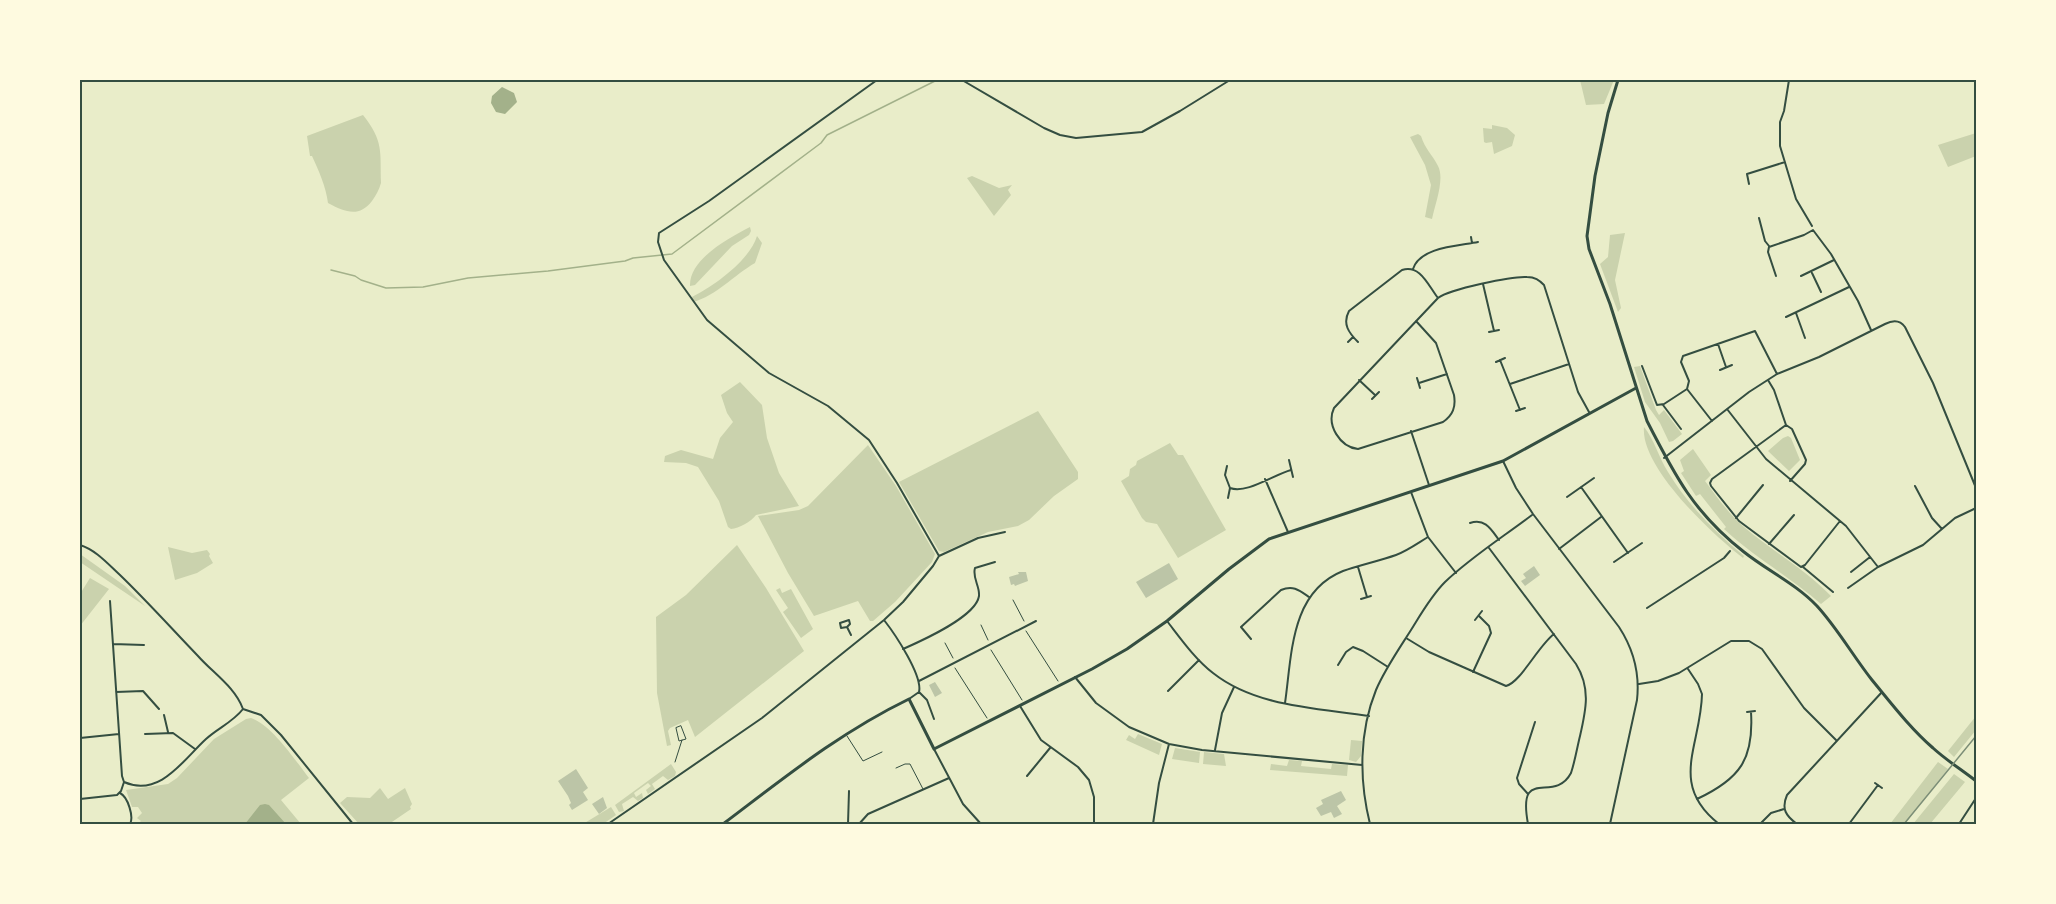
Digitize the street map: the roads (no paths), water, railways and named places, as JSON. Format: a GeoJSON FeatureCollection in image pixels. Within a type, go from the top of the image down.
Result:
{"type":"FeatureCollection","features":[{"type":"Feature","properties":{"kind":"street"},"geometry":{"type":"LineString","coordinates":[[877,80],[709,201],[659,233],[658,242],[664,260],[707,320],[769,373],[828,406],[869,440],[939,556]]}},
{"type":"Feature","properties":{"kind":"street"},"geometry":{"type":"LineString","coordinates":[[962,80],[1044,128],[1060,135],[1076,138],[1142,132],[1230,80]]}},
{"type":"Feature","properties":{"kind":"street"},"geometry":{"type":"LineString","coordinates":[[1618,80],[1608,113],[1595,176],[1587,236],[1589,249],[1607,297],[1647,422],[1665,458],[1689,496],[1715,527],[1747,555],[1805,595],[1826,615],[1882,692],[1914,730],[1940,754],[1977,781]]}},
{"type":"Feature","properties":{"kind":"street"},"geometry":{"type":"LineString","coordinates":[[1789,80],[1780,122],[1780,146],[1796,199],[1860,304],[1872,331]]}},
{"type":"Feature","properties":{"kind":"street"},"geometry":{"type":"LineString","coordinates":[[1749,184],[1746,174],[1785,162]]}},
{"type":"Feature","properties":{"kind":"street"},"geometry":{"type":"LineString","coordinates":[[1759,218],[1776,276]]}},
{"type":"Feature","properties":{"kind":"street"},"geometry":{"type":"LineString","coordinates":[[1769,247],[1804,235],[1813,228]]}},
{"type":"Feature","properties":{"kind":"street"},"geometry":{"type":"LineString","coordinates":[[1471,237],[1472,243]]}},
{"type":"Feature","properties":{"kind":"street"},"geometry":{"type":"LineString","coordinates":[[1413,269],[1417,259],[1426,253],[1478,242]]}},
{"type":"Feature","properties":{"kind":"street"},"geometry":{"type":"LineString","coordinates":[[1802,276],[1834,260]]}},
{"type":"Feature","properties":{"kind":"street"},"geometry":{"type":"LineString","coordinates":[[1358,342],[1346,324],[1346,316],[1350,309],[1402,270],[1413,269],[1421,274],[1438,298]]}},
{"type":"Feature","properties":{"kind":"street"},"geometry":{"type":"LineString","coordinates":[[1811,272],[1821,292]]}},
{"type":"Feature","properties":{"kind":"street"},"geometry":{"type":"LineString","coordinates":[[1416,321],[1436,343],[1455,399],[1452,414],[1443,422],[1358,449],[1350,448],[1343,444],[1331,424],[1334,408],[1359,380],[1438,298],[1451,291],[1526,276],[1541,282],[1549,298],[1578,392],[1589,412]]}},
{"type":"Feature","properties":{"kind":"street"},"geometry":{"type":"LineString","coordinates":[[1483,284],[1494,331]]}},
{"type":"Feature","properties":{"kind":"street"},"geometry":{"type":"LineString","coordinates":[[1786,316],[1849,287]]}},
{"type":"Feature","properties":{"kind":"street"},"geometry":{"type":"LineString","coordinates":[[1796,313],[1804,338]]}},
{"type":"Feature","properties":{"kind":"street"},"geometry":{"type":"LineString","coordinates":[[1665,458],[1727,409],[1777,374],[1819,357],[1888,322],[1901,322],[1930,377],[1977,488]]}},
{"type":"Feature","properties":{"kind":"street"},"geometry":{"type":"LineString","coordinates":[[1490,332],[1498,330]]}},
{"type":"Feature","properties":{"kind":"street"},"geometry":{"type":"LineString","coordinates":[[1642,366],[1655,403],[1658,406],[1663,405],[1687,389],[1689,381],[1682,364],[1682,357],[1756,331],[1777,374]]}},
{"type":"Feature","properties":{"kind":"street"},"geometry":{"type":"LineString","coordinates":[[1348,342],[1353,337]]}},
{"type":"Feature","properties":{"kind":"street"},"geometry":{"type":"LineString","coordinates":[[1718,344],[1726,367]]}},
{"type":"Feature","properties":{"kind":"street"},"geometry":{"type":"LineString","coordinates":[[1496,362],[1505,358]]}},
{"type":"Feature","properties":{"kind":"street"},"geometry":{"type":"LineString","coordinates":[[1500,360],[1520,410]]}},
{"type":"Feature","properties":{"kind":"street"},"geometry":{"type":"LineString","coordinates":[[1510,384],[1569,364]]}},
{"type":"Feature","properties":{"kind":"street"},"geometry":{"type":"LineString","coordinates":[[1720,370],[1732,365]]}},
{"type":"Feature","properties":{"kind":"street"},"geometry":{"type":"LineString","coordinates":[[1419,383],[1447,374]]}},
{"type":"Feature","properties":{"kind":"street"},"geometry":{"type":"LineString","coordinates":[[1417,378],[1420,388]]}},
{"type":"Feature","properties":{"kind":"street"},"geometry":{"type":"LineString","coordinates":[[1359,380],[1375,396]]}},
{"type":"Feature","properties":{"kind":"street"},"geometry":{"type":"LineString","coordinates":[[1767,380],[1773,388],[1786,426],[1791,428],[1806,461],[1790,481]]}},
{"type":"Feature","properties":{"kind":"street"},"geometry":{"type":"LineString","coordinates":[[934,749],[1060,686],[1127,649],[1167,621],[1269,539],[1503,460],[1636,388]]}},
{"type":"Feature","properties":{"kind":"street"},"geometry":{"type":"LineString","coordinates":[[1687,389],[1712,421]]}},
{"type":"Feature","properties":{"kind":"street"},"geometry":{"type":"LineString","coordinates":[[1372,399],[1379,392]]}},
{"type":"Feature","properties":{"kind":"street"},"geometry":{"type":"LineString","coordinates":[[1663,405],[1681,429]]}},
{"type":"Feature","properties":{"kind":"street"},"geometry":{"type":"LineString","coordinates":[[1516,411],[1525,408]]}},
{"type":"Feature","properties":{"kind":"street"},"geometry":{"type":"LineString","coordinates":[[1727,409],[1771,465],[1840,521],[1860,542],[1878,567]]}},
{"type":"Feature","properties":{"kind":"street"},"geometry":{"type":"LineString","coordinates":[[1786,426],[1755,446],[1710,482],[1736,518],[1833,592]]}},
{"type":"Feature","properties":{"kind":"street"},"geometry":{"type":"LineString","coordinates":[[1411,431],[1429,485]]}},
{"type":"Feature","properties":{"kind":"street"},"geometry":{"type":"LineString","coordinates":[[1289,460],[1293,477]]}},
{"type":"Feature","properties":{"kind":"street"},"geometry":{"type":"LineString","coordinates":[[1503,460],[1516,488],[1533,514],[1625,636],[1635,659],[1639,684],[1636,712],[1610,825]]}},
{"type":"Feature","properties":{"kind":"street"},"geometry":{"type":"LineString","coordinates":[[1227,466],[1225,475],[1230,488],[1228,498]]}},
{"type":"Feature","properties":{"kind":"street"},"geometry":{"type":"LineString","coordinates":[[1230,488],[1246,488],[1292,470]]}},
{"type":"Feature","properties":{"kind":"street"},"geometry":{"type":"LineString","coordinates":[[1219,475],[1225,475]]}},
{"type":"Feature","properties":{"kind":"street"},"geometry":{"type":"LineString","coordinates":[[1567,497],[1594,478]]}},
{"type":"Feature","properties":{"kind":"street"},"geometry":{"type":"LineString","coordinates":[[1265,479],[1287,532]]}},
{"type":"Feature","properties":{"kind":"street"},"geometry":{"type":"LineString","coordinates":[[1736,518],[1763,485]]}},
{"type":"Feature","properties":{"kind":"street"},"geometry":{"type":"LineString","coordinates":[[1915,486],[1928,512],[1942,529]]}},
{"type":"Feature","properties":{"kind":"street"},"geometry":{"type":"LineString","coordinates":[[1581,488],[1628,553]]}},
{"type":"Feature","properties":{"kind":"street"},"geometry":{"type":"LineString","coordinates":[[1410,491],[1428,537],[1456,573]]}},
{"type":"Feature","properties":{"kind":"street"},"geometry":{"type":"LineString","coordinates":[[1848,588],[1878,567],[1923,545],[1955,518],[1977,508]]}},
{"type":"Feature","properties":{"kind":"street"},"geometry":{"type":"LineString","coordinates":[[1370,825],[1363,790],[1362,765],[1369,716],[1377,689],[1388,667],[1435,593],[1456,573],[1533,514]]}},
{"type":"Feature","properties":{"kind":"street"},"geometry":{"type":"LineString","coordinates":[[1769,544],[1794,514]]}},
{"type":"Feature","properties":{"kind":"street"},"geometry":{"type":"LineString","coordinates":[[1559,549],[1601,517]]}},
{"type":"Feature","properties":{"kind":"street"},"geometry":{"type":"LineString","coordinates":[[1470,524],[1477,521],[1484,523],[1499,540]]}},
{"type":"Feature","properties":{"kind":"street"},"geometry":{"type":"LineString","coordinates":[[1803,567],[1840,521]]}},
{"type":"Feature","properties":{"kind":"street"},"geometry":{"type":"LineString","coordinates":[[608,825],[762,718],[884,620],[903,602],[939,556],[978,538],[1005,532]]}},
{"type":"Feature","properties":{"kind":"street"},"geometry":{"type":"LineString","coordinates":[[1285,703],[1297,624],[1309,597],[1333,576],[1395,555],[1428,537]]}},
{"type":"Feature","properties":{"kind":"street"},"geometry":{"type":"LineString","coordinates":[[1614,562],[1642,543]]}},
{"type":"Feature","properties":{"kind":"street"},"geometry":{"type":"LineString","coordinates":[[80,545],[111,566],[140,593],[235,694],[243,709],[261,715],[281,735],[353,825]]}},
{"type":"Feature","properties":{"kind":"street"},"geometry":{"type":"LineString","coordinates":[[1489,548],[1581,671],[1587,690],[1586,707],[1570,776],[1560,784],[1537,789],[1528,794],[1524,803],[1528,825]]}},
{"type":"Feature","properties":{"kind":"street"},"geometry":{"type":"LineString","coordinates":[[1647,608],[1724,558],[1730,551]]}},
{"type":"Feature","properties":{"kind":"street"},"geometry":{"type":"LineString","coordinates":[[1851,572],[1870,557]]}},
{"type":"Feature","properties":{"kind":"street"},"geometry":{"type":"LineString","coordinates":[[903,649],[938,632],[973,609],[979,593],[974,574],[975,568],[995,562]]}},
{"type":"Feature","properties":{"kind":"street"},"geometry":{"type":"LineString","coordinates":[[1358,567],[1367,597]]}},
{"type":"Feature","properties":{"kind":"street"},"geometry":{"type":"LineString","coordinates":[[1251,639],[1241,627],[1281,590],[1296,588],[1309,597]]}},
{"type":"Feature","properties":{"kind":"street"},"geometry":{"type":"LineString","coordinates":[[1361,599],[1371,596]]}},
{"type":"Feature","properties":{"kind":"street"},"geometry":{"type":"LineString","coordinates":[[80,799],[120,793],[124,782],[110,601]]}},
{"type":"Feature","properties":{"kind":"street"},"geometry":{"type":"LineString","coordinates":[[1475,620],[1482,611]]}},
{"type":"Feature","properties":{"kind":"street"},"geometry":{"type":"LineString","coordinates":[[1473,672],[1491,633],[1489,626],[1479,616]]}},
{"type":"Feature","properties":{"kind":"street"},"geometry":{"type":"LineString","coordinates":[[884,620],[897,636],[919,681],[919,693],[927,700],[934,718]]}},
{"type":"Feature","properties":{"kind":"street"},"geometry":{"type":"LineString","coordinates":[[919,681],[1036,621]]}},
{"type":"Feature","properties":{"kind":"street"},"geometry":{"type":"LineString","coordinates":[[1167,621],[1199,660],[1215,675],[1234,687],[1266,699],[1369,716]]}},
{"type":"Feature","properties":{"kind":"street"},"geometry":{"type":"LineString","coordinates":[[848,627],[850,635]]}},
{"type":"Feature","properties":{"kind":"street"},"geometry":{"type":"LineString","coordinates":[[1406,638],[1429,652],[1501,686],[1512,684],[1542,645],[1554,634]]}},
{"type":"Feature","properties":{"kind":"street"},"geometry":{"type":"LineString","coordinates":[[1639,684],[1663,679],[1688,669],[1731,641],[1743,640],[1754,643],[1762,649],[1804,708],[1836,741]]}},
{"type":"Feature","properties":{"kind":"street"},"geometry":{"type":"LineString","coordinates":[[113,644],[144,645]]}},
{"type":"Feature","properties":{"kind":"street"},"geometry":{"type":"LineString","coordinates":[[1338,665],[1346,652],[1353,647],[1388,667]]}},
{"type":"Feature","properties":{"kind":"street"},"geometry":{"type":"LineString","coordinates":[[1168,691],[1199,660]]}},
{"type":"Feature","properties":{"kind":"street"},"geometry":{"type":"LineString","coordinates":[[1688,669],[1702,694],[1690,770],[1692,788],[1706,813],[1719,825]]}},
{"type":"Feature","properties":{"kind":"street"},"geometry":{"type":"LineString","coordinates":[[1076,677],[1096,703],[1129,727],[1169,744],[1191,749],[1362,765]]}},
{"type":"Feature","properties":{"kind":"street"},"geometry":{"type":"LineString","coordinates":[[1215,751],[1222,713],[1234,687]]}},
{"type":"Feature","properties":{"kind":"street"},"geometry":{"type":"LineString","coordinates":[[116,692],[144,691],[159,709]]}},
{"type":"Feature","properties":{"kind":"street"},"geometry":{"type":"LineString","coordinates":[[1797,825],[1788,817],[1784,809],[1784,801],[1789,792],[1882,692]]}},
{"type":"Feature","properties":{"kind":"street"},"geometry":{"type":"LineString","coordinates":[[723,825],[845,733],[919,693]]}},
{"type":"Feature","properties":{"kind":"street"},"geometry":{"type":"LineString","coordinates":[[152,700],[157,696]]}},
{"type":"Feature","properties":{"kind":"street"},"geometry":{"type":"LineString","coordinates":[[909,699],[967,811],[981,825]]}},
{"type":"Feature","properties":{"kind":"street"},"geometry":{"type":"LineString","coordinates":[[1020,706],[1034,730],[1050,748],[1078,767],[1089,780],[1094,797],[1094,825]]}},
{"type":"Feature","properties":{"kind":"street"},"geometry":{"type":"LineString","coordinates":[[124,782],[140,784],[162,780],[174,772],[195,749],[243,709]]}},
{"type":"Feature","properties":{"kind":"street"},"geometry":{"type":"LineString","coordinates":[[1697,800],[1725,784],[1740,769],[1751,741],[1749,712],[1755,711]]}},
{"type":"Feature","properties":{"kind":"street"},"geometry":{"type":"LineString","coordinates":[[164,715],[168,732]]}},
{"type":"Feature","properties":{"kind":"street"},"geometry":{"type":"LineString","coordinates":[[1528,794],[1517,778],[1535,722]]}},
{"type":"Feature","properties":{"kind":"street"},"geometry":{"type":"LineString","coordinates":[[145,734],[168,732],[177,734],[195,749]]}},
{"type":"Feature","properties":{"kind":"street"},"geometry":{"type":"LineString","coordinates":[[80,738],[119,734]]}},
{"type":"Feature","properties":{"kind":"street"},"geometry":{"type":"LineString","coordinates":[[1153,825],[1159,783],[1169,744]]}},
{"type":"Feature","properties":{"kind":"street"},"geometry":{"type":"LineString","coordinates":[[1027,776],[1050,748]]}},
{"type":"Feature","properties":{"kind":"street"},"geometry":{"type":"LineString","coordinates":[[859,825],[868,814],[949,778]]}},
{"type":"Feature","properties":{"kind":"street"},"geometry":{"type":"LineString","coordinates":[[1849,825],[1877,784],[1882,788]]}},
{"type":"Feature","properties":{"kind":"street"},"geometry":{"type":"LineString","coordinates":[[848,825],[849,790]]}},
{"type":"Feature","properties":{"kind":"street"},"geometry":{"type":"LineString","coordinates":[[120,793],[127,798],[132,819],[130,825]]}},
{"type":"Feature","properties":{"kind":"street"},"geometry":{"type":"LineString","coordinates":[[1959,825],[1977,798]]}},
{"type":"Feature","properties":{"kind":"street"},"geometry":{"type":"LineString","coordinates":[[1761,825],[1773,812],[1784,809]]}},
{"type":"Feature","properties":{"kind":"street"},"geometry":{"type":"LineString","coordinates":[[1277,825],[1296,824]]}},
{"type":"Feature","properties":{"kind":"lane"},"geometry":{"type":"LineString","coordinates":[[845,733],[863,761],[882,752]]}},
{"type":"Feature","properties":{"kind":"lane"},"geometry":{"type":"LineString","coordinates":[[675,762],[682,740]]}},
{"type":"Feature","properties":{"kind":"lane"},"geometry":{"type":"LineString","coordinates":[[896,768],[910,764],[924,790]]}},
{"type":"Feature","properties":{"kind":"waterway"},"geometry":{"type":"LineString","coordinates":[[331,270],[386,288],[423,287],[468,278],[548,271],[672,254],[821,143],[827,135],[937,80]]}},
{"type":"Feature","properties":{"kind":"railway"},"geometry":{"type":"LineString","coordinates":[[1904,824],[1976,736]]}}]}
